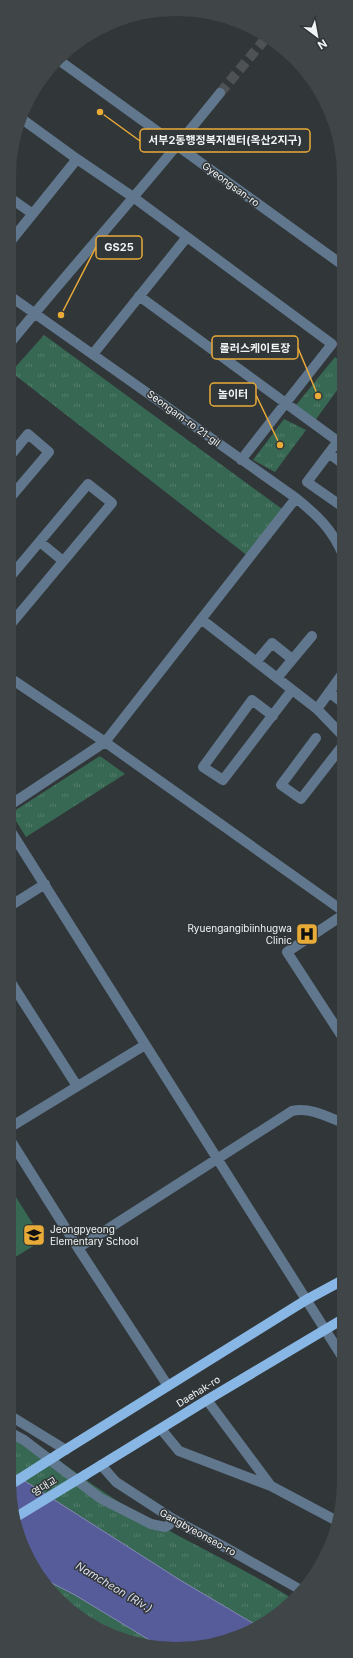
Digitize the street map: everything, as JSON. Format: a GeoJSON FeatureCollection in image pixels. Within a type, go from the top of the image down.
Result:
{"type":"FeatureCollection","features":[{"type":"Feature","properties":{"kind":"main road"},"geometry":{"type":"LineString","coordinates":[[306,1300],[337,1283]]}},
{"type":"Feature","properties":{"kind":"main road","name":"영대교"},"geometry":{"type":"LineString","coordinates":[[16,1481],[306,1300]]}},
{"type":"Feature","properties":{"kind":"main road","name":"Daehak-ro"},"geometry":{"type":"LineString","coordinates":[[85,1475],[337,1322]]}},
{"type":"Feature","properties":{"kind":"main road","name":"영대교"},"geometry":{"type":"LineString","coordinates":[[20,1516],[85,1475]]}},
{"type":"Feature","properties":{"kind":"street","name":"Gyeongsan-ro"},"geometry":{"type":"LineString","coordinates":[[64,63],[337,261]]}},
{"type":"Feature","properties":{"kind":"street"},"geometry":{"type":"LineString","coordinates":[[16,336],[178,146],[220,94]]}},
{"type":"Feature","properties":{"kind":"street"},"geometry":{"type":"LineString","coordinates":[[26,122],[133,197],[332,344],[241,460]]}},
{"type":"Feature","properties":{"kind":"street"},"geometry":{"type":"LineString","coordinates":[[16,234],[77,159]]}},
{"type":"Feature","properties":{"kind":"street"},"geometry":{"type":"LineString","coordinates":[[16,202],[32,214]]}},
{"type":"Feature","properties":{"kind":"street"},"geometry":{"type":"LineString","coordinates":[[93,354],[187,238]]}},
{"type":"Feature","properties":{"kind":"street"},"geometry":{"type":"LineString","coordinates":[[139,296],[337,440]]}},
{"type":"Feature","properties":{"kind":"street","name":"Seongam-ro 21-gil"},"geometry":{"type":"LineString","coordinates":[[16,300],[296,498],[316,514],[337,540]]}},
{"type":"Feature","properties":{"kind":"street"},"geometry":{"type":"LineString","coordinates":[[16,449],[28,434],[49,452],[16,491]]}},
{"type":"Feature","properties":{"kind":"street"},"geometry":{"type":"LineString","coordinates":[[337,446],[329,453],[307,482],[337,503]]}},
{"type":"Feature","properties":{"kind":"street"},"geometry":{"type":"LineString","coordinates":[[329,453],[337,459]]}},
{"type":"Feature","properties":{"kind":"street"},"geometry":{"type":"LineString","coordinates":[[16,570],[88,484],[112,503],[16,618]]}},
{"type":"Feature","properties":{"kind":"street"},"geometry":{"type":"LineString","coordinates":[[16,801],[105,742],[296,498]]}},
{"type":"Feature","properties":{"kind":"street"},"geometry":{"type":"LineString","coordinates":[[40,542],[63,561]]}},
{"type":"Feature","properties":{"kind":"street"},"geometry":{"type":"LineString","coordinates":[[201,619],[317,709],[337,730]]}},
{"type":"Feature","properties":{"kind":"street"},"geometry":{"type":"LineString","coordinates":[[276,678],[312,636]]}},
{"type":"Feature","properties":{"kind":"street"},"geometry":{"type":"LineString","coordinates":[[256,662],[272,643],[292,659]]}},
{"type":"Feature","properties":{"kind":"street"},"geometry":{"type":"LineString","coordinates":[[317,709],[337,681]]}},
{"type":"Feature","properties":{"kind":"street"},"geometry":{"type":"LineString","coordinates":[[16,682],[105,742],[337,907]]}},
{"type":"Feature","properties":{"kind":"street"},"geometry":{"type":"LineString","coordinates":[[273,716],[252,700],[203,767],[223,780],[273,716],[292,690]]}},
{"type":"Feature","properties":{"kind":"street"},"geometry":{"type":"LineString","coordinates":[[329,692],[337,698]]}},
{"type":"Feature","properties":{"kind":"street"},"geometry":{"type":"LineString","coordinates":[[316,738],[281,785],[301,799],[337,753]]}},
{"type":"Feature","properties":{"kind":"street"},"geometry":{"type":"LineString","coordinates":[[16,839],[337,1349]]}},
{"type":"Feature","properties":{"kind":"street"},"geometry":{"type":"LineString","coordinates":[[16,902],[45,884]]}},
{"type":"Feature","properties":{"kind":"street"},"geometry":{"type":"LineString","coordinates":[[337,919],[287,952],[337,1029]]}},
{"type":"Feature","properties":{"kind":"street"},"geometry":{"type":"LineString","coordinates":[[16,990],[77,1086]]}},
{"type":"Feature","properties":{"kind":"street"},"geometry":{"type":"LineString","coordinates":[[16,1124],[145,1045]]}},
{"type":"Feature","properties":{"kind":"street"},"geometry":{"type":"LineString","coordinates":[[78,1248],[292,1111],[300,1109],[316,1112],[337,1121]]}},
{"type":"Feature","properties":{"kind":"street"},"geometry":{"type":"LineString","coordinates":[[16,1149],[78,1248],[168,1386]]}},
{"type":"Feature","properties":{"kind":"street"},"geometry":{"type":"LineString","coordinates":[[207,1400],[271,1486]]}},
{"type":"Feature","properties":{"kind":"street"},"geometry":{"type":"LineString","coordinates":[[16,1421],[62,1453]]}},
{"type":"Feature","properties":{"kind":"street"},"geometry":{"type":"LineString","coordinates":[[161,1429],[179,1451],[271,1486],[333,1518]]}},
{"type":"Feature","properties":{"kind":"street"},"geometry":{"type":"LineString","coordinates":[[16,1436],[24,1440],[100,1498],[151,1524],[165,1527],[173,1520]]}},
{"type":"Feature","properties":{"kind":"street","name":"Gangbyeonseo-ro"},"geometry":{"type":"LineString","coordinates":[[101,1465],[116,1482],[173,1520],[297,1588]]}},
{"type":"Feature","properties":{"kind":"green space"},"geometry":{"type":"Polygon","coordinates":[[[44,335],[289,514],[253,560],[16,376],[16,366],[44,335]]]}},
{"type":"Feature","properties":{"kind":"green space"},"geometry":{"type":"Polygon","coordinates":[[[335,357],[337,358],[337,390],[314,422],[292,410],[335,357]]]}},
{"type":"Feature","properties":{"kind":"green space"},"geometry":{"type":"Polygon","coordinates":[[[284,419],[306,430],[275,472],[253,460],[284,419]]]}},
{"type":"Feature","properties":{"kind":"green space"},"geometry":{"type":"Polygon","coordinates":[[[100,756],[125,774],[26,837],[16,821],[16,810],[100,756]]]}},
{"type":"Feature","properties":{"kind":"green space"},"geometry":{"type":"Polygon","coordinates":[[[16,1197],[43,1240],[16,1257],[16,1197]]]}},
{"type":"Feature","properties":{"kind":"green space"},"geometry":{"type":"Polygon","coordinates":[[[16,1431],[119,1502],[289,1596],[266,1615],[252,1623],[186,1584],[16,1475],[16,1431]]]}},
{"type":"Feature","properties":{"kind":"green space"},"geometry":{"type":"Polygon","coordinates":[[[53,1584],[75,1595],[149,1640],[135,1637],[115,1630],[87,1615],[63,1595],[53,1584]]]}},
{"type":"Feature","properties":{"kind":"water","name":"Namcheon (Riv.)"},"geometry":{"type":"Polygon","coordinates":[[[16,1475],[180,1580],[252,1623],[238,1630],[208,1639],[187,1642],[156,1641],[149,1640],[75,1595],[53,1584],[43,1571],[28,1543],[21,1523],[17,1502],[16,1475]]]}},
{"type":"Feature","properties":{"kind":"tunnel"},"geometry":{"type":"LineString","coordinates":[[220,93],[263,41]]}},
{"type":"Feature","properties":{"kind":"place","name":"서부2동행정복지센터(옥산2지구)"},"geometry":{"type":"Point","coordinates":[100,112]}},
{"type":"Feature","properties":{"kind":"place","name":"GS25"},"geometry":{"type":"Point","coordinates":[61,315]}},
{"type":"Feature","properties":{"kind":"place","name":"롤러스케이트장"},"geometry":{"type":"Point","coordinates":[318,396]}},
{"type":"Feature","properties":{"kind":"place","name":"놀이터"},"geometry":{"type":"Point","coordinates":[280,445]}},
{"type":"Feature","properties":{"kind":"place","name":"Ryuengangibiinhugwa Clinic"},"geometry":{"type":"Point","coordinates":[307,934]}},
{"type":"Feature","properties":{"kind":"place","name":"Jeongpyeong Elementary School"},"geometry":{"type":"Point","coordinates":[34,1235]}}]}
